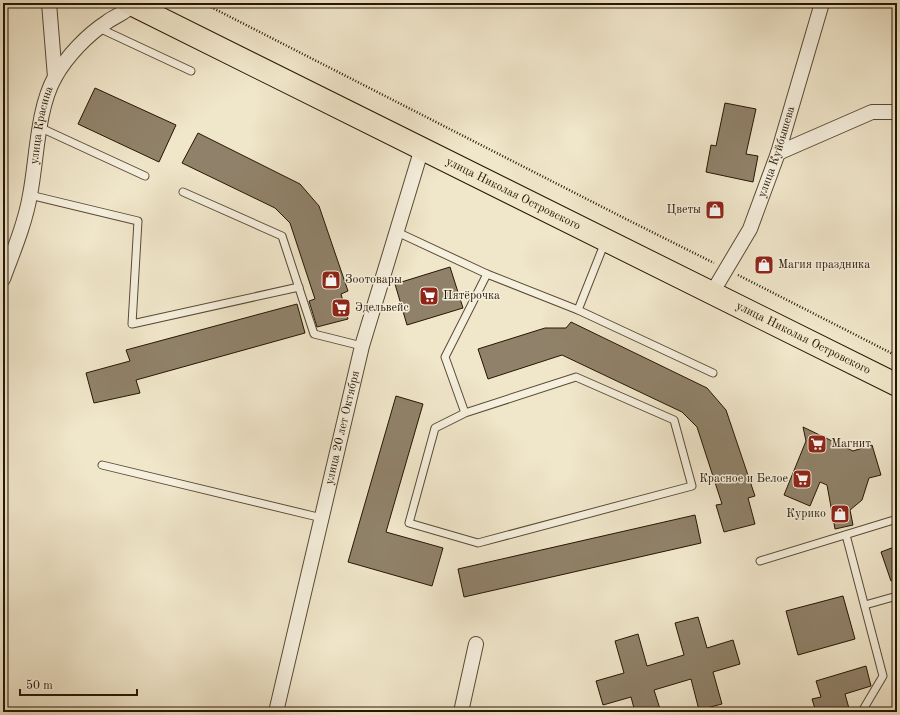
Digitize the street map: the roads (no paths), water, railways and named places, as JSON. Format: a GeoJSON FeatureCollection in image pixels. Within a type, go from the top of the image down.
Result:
{"type":"FeatureCollection","features":[{"type":"Feature","properties":{"kind":"main road","name":"улица Николая Островского"},"geometry":{"type":"LineString","coordinates":[[132,4],[897,385]]}},
{"type":"Feature","properties":{"kind":"street"},"geometry":{"type":"LineString","coordinates":[[49,3],[55,77]]}},
{"type":"Feature","properties":{"kind":"street","name":"улица Куйбышева"},"geometry":{"type":"LineString","coordinates":[[712,293],[750,229],[778,153],[822,3]]}},
{"type":"Feature","properties":{"kind":"street","name":"улица Красина"},"geometry":{"type":"LineString","coordinates":[[3,279],[23,224],[30,195],[43,108],[55,77],[69,57],[98,28],[124,13],[132,4]]}},
{"type":"Feature","properties":{"kind":"street"},"geometry":{"type":"LineString","coordinates":[[778,153],[872,112],[897,112]]}},
{"type":"Feature","properties":{"kind":"street","name":"улица 20 лет Октября"},"geometry":{"type":"LineString","coordinates":[[276,712],[362,346],[422,148]]}},
{"type":"Feature","properties":{"kind":"street"},"geometry":{"type":"LineString","coordinates":[[461,712],[476,644]]}},
{"type":"Feature","properties":{"kind":"lane"},"geometry":{"type":"LineString","coordinates":[[98,28],[191,71]]}},
{"type":"Feature","properties":{"kind":"lane"},"geometry":{"type":"LineString","coordinates":[[40,128],[145,176]]}},
{"type":"Feature","properties":{"kind":"lane"},"geometry":{"type":"LineString","coordinates":[[183,192],[282,236],[314,334],[362,346]]}},
{"type":"Feature","properties":{"kind":"lane"},"geometry":{"type":"LineString","coordinates":[[30,195],[138,221],[132,324],[299,288]]}},
{"type":"Feature","properties":{"kind":"lane"},"geometry":{"type":"LineString","coordinates":[[397,232],[487,274],[578,310],[713,373]]}},
{"type":"Feature","properties":{"kind":"lane"},"geometry":{"type":"LineString","coordinates":[[578,310],[606,240]]}},
{"type":"Feature","properties":{"kind":"lane"},"geometry":{"type":"LineString","coordinates":[[465,413],[445,357],[487,274]]}},
{"type":"Feature","properties":{"kind":"lane"},"geometry":{"type":"LineString","coordinates":[[576,377],[674,420],[692,486],[478,543],[408,523],[435,428],[465,413],[576,377]]}},
{"type":"Feature","properties":{"kind":"lane"},"geometry":{"type":"LineString","coordinates":[[102,465],[322,518]]}},
{"type":"Feature","properties":{"kind":"lane"},"geometry":{"type":"LineString","coordinates":[[760,562],[897,519]]}},
{"type":"Feature","properties":{"kind":"lane"},"geometry":{"type":"LineString","coordinates":[[846,535],[883,676],[864,708],[866,712]]}},
{"type":"Feature","properties":{"kind":"lane"},"geometry":{"type":"LineString","coordinates":[[865,605],[897,596]]}},
{"type":"Feature","properties":{"kind":"place","name":"Цветы"},"geometry":{"type":"Point","coordinates":[715,210]}},
{"type":"Feature","properties":{"kind":"place","name":"Магия праздника"},"geometry":{"type":"Point","coordinates":[764,265]}},
{"type":"Feature","properties":{"kind":"place","name":"Зоотовары"},"geometry":{"type":"Point","coordinates":[331,280]}},
{"type":"Feature","properties":{"kind":"place","name":"Пятёрочка"},"geometry":{"type":"Point","coordinates":[429,296]}},
{"type":"Feature","properties":{"kind":"place","name":"Эдельвейс"},"geometry":{"type":"Point","coordinates":[341,308]}},
{"type":"Feature","properties":{"kind":"place","name":"Магнит"},"geometry":{"type":"Point","coordinates":[817,444]}},
{"type":"Feature","properties":{"kind":"place","name":"Красное и Белое"},"geometry":{"type":"Point","coordinates":[802,479]}},
{"type":"Feature","properties":{"kind":"place","name":"Курико"},"geometry":{"type":"Point","coordinates":[840,514]}}]}
